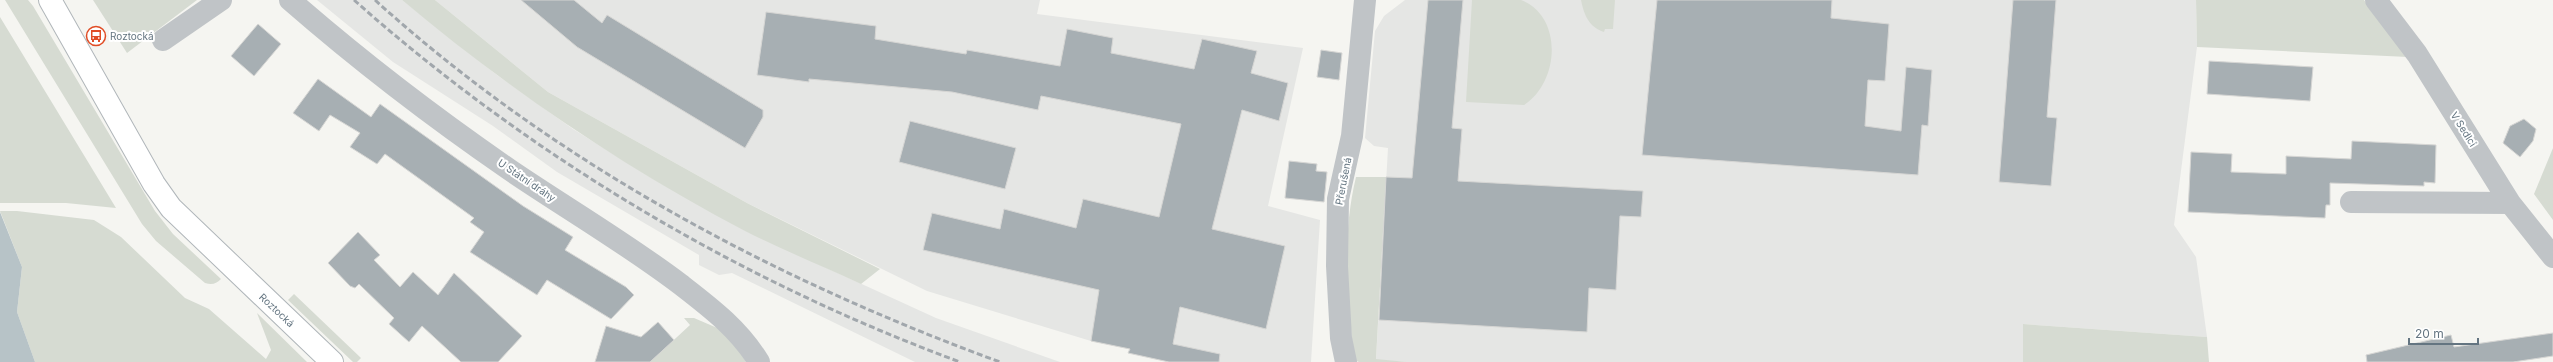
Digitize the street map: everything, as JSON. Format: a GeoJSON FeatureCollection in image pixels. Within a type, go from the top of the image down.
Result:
{"type":"FeatureCollection","features":[{"type":"Feature","properties":{"kind":"main road","name":"Roztocká"},"geometry":{"type":"LineString","coordinates":[[50,0],[154,184],[171,208],[332,362]]}},
{"type":"Feature","properties":{"kind":"street"},"geometry":{"type":"LineString","coordinates":[[163,40],[221,0]]}},
{"type":"Feature","properties":{"kind":"street","name":"U Státní dráhy"},"geometry":{"type":"LineString","coordinates":[[290,0],[356,57],[510,169],[644,257],[723,317],[748,344],[759,362]]}},
{"type":"Feature","properties":{"kind":"street","name":"Přerušená"},"geometry":{"type":"LineString","coordinates":[[1346,362],[1341,338],[1337,266],[1338,199],[1352,136],[1365,0]]}},
{"type":"Feature","properties":{"kind":"street","name":"V Sedlci"},"geometry":{"type":"LineString","coordinates":[[2376,0],[2417,54],[2510,203],[2553,257]]}},
{"type":"Feature","properties":{"kind":"street"},"geometry":{"type":"LineString","coordinates":[[2351,202],[2510,203]]}},
{"type":"Feature","properties":{"kind":"shaded area"},"geometry":{"type":"Polygon","coordinates":[[[5,0],[28,0],[33,6],[155,211],[173,234],[221,279],[219,281],[214,284],[205,283],[156,241],[142,224],[5,0]]]}},
{"type":"Feature","properties":{"kind":"shaded area"},"geometry":{"type":"Polygon","coordinates":[[[93,0],[197,0],[127,53],[93,0]]]}},
{"type":"Feature","properties":{"kind":"shaded area"},"geometry":{"type":"Polygon","coordinates":[[[317,0],[402,0],[497,75],[573,129],[653,179],[746,231],[936,318],[1060,362],[915,362],[732,273],[719,275],[699,265],[699,255],[557,172],[493,126],[393,62],[317,0]]]}},
{"type":"Feature","properties":{"kind":"shaded area"},"geometry":{"type":"Polygon","coordinates":[[[402,0],[435,0],[548,92],[747,203],[880,269],[861,284],[759,238],[700,206],[611,153],[568,125],[483,65],[402,0]]]}},
{"type":"Feature","properties":{"kind":"shaded area"},"geometry":{"type":"Polygon","coordinates":[[[435,0],[1040,0],[1037,14],[1303,48],[1268,206],[1320,220],[1311,362],[1169,362],[1128,353],[1129,349],[1091,341],[927,291],[747,203],[548,92],[435,0]]]}},
{"type":"Feature","properties":{"kind":"shaded area"},"geometry":{"type":"Polygon","coordinates":[[[1405,0],[2196,0],[2197,47],[2174,225],[2196,257],[2207,337],[2023,324],[2023,362],[1407,362],[1376,360],[1388,148],[1374,146],[1365,138],[1375,31],[1384,16],[1405,0]]]}},
{"type":"Feature","properties":{"kind":"shaded area"},"geometry":{"type":"Polygon","coordinates":[[[1472,0],[1521,0],[1535,8],[1545,20],[1550,35],[1552,51],[1550,67],[1544,82],[1536,95],[1524,105],[1466,102],[1472,0]]]}},
{"type":"Feature","properties":{"kind":"shaded area"},"geometry":{"type":"Polygon","coordinates":[[[1581,0],[1615,0],[1613,29],[1605,29],[1604,32],[1594,27],[1588,20],[1581,0]]]}},
{"type":"Feature","properties":{"kind":"shaded area"},"geometry":{"type":"Polygon","coordinates":[[[2196,0],[2364,0],[2408,57],[2197,47],[2196,0]]]}},
{"type":"Feature","properties":{"kind":"shaded area"},"geometry":{"type":"Polygon","coordinates":[[[0,17],[116,208],[66,203],[0,203],[0,17]]]}},
{"type":"Feature","properties":{"kind":"shaded area"},"geometry":{"type":"Polygon","coordinates":[[[2553,148],[2553,220],[2534,194],[2553,148]]]}},
{"type":"Feature","properties":{"kind":"shaded area"},"geometry":{"type":"Polygon","coordinates":[[[1356,177],[1386,177],[1376,359],[1407,362],[1359,362],[1354,360],[1348,291],[1347,246],[1351,200],[1356,177]]]}},
{"type":"Feature","properties":{"kind":"shaded area"},"geometry":{"type":"Polygon","coordinates":[[[0,211],[17,211],[94,220],[121,237],[185,298],[209,309],[266,359],[271,350],[257,313],[307,362],[35,362],[17,312],[22,267],[0,211]]]}},
{"type":"Feature","properties":{"kind":"shaded area"},"geometry":{"type":"Polygon","coordinates":[[[0,212],[22,267],[17,312],[35,362],[0,362],[0,212]]]}},
{"type":"Feature","properties":{"kind":"shaded area"},"geometry":{"type":"Polygon","coordinates":[[[294,294],[361,358],[357,362],[353,362],[288,300],[294,294]]]}},
{"type":"Feature","properties":{"kind":"shaded area"},"geometry":{"type":"Polygon","coordinates":[[[684,318],[694,318],[729,333],[746,362],[650,362],[690,325],[684,318]]]}},
{"type":"Feature","properties":{"kind":"shaded area"},"geometry":{"type":"Polygon","coordinates":[[[2023,324],[2207,337],[2209,362],[2023,362],[2023,324]]]}},
{"type":"Feature","properties":{"kind":"building"},"geometry":{"type":"Polygon","coordinates":[[[521,0],[574,0],[602,23],[607,15],[763,110],[763,117],[745,148],[577,47],[521,0]]]}},
{"type":"Feature","properties":{"kind":"building"},"geometry":{"type":"Polygon","coordinates":[[[1428,0],[1463,0],[1452,128],[1462,129],[1458,181],[1643,191],[1641,217],[1620,216],[1616,290],[1589,288],[1587,332],[1379,320],[1386,177],[1412,178],[1428,0]]]}},
{"type":"Feature","properties":{"kind":"building"},"geometry":{"type":"Polygon","coordinates":[[[1657,0],[1832,0],[1831,18],[1889,24],[1885,81],[1868,80],[1865,126],[1901,131],[1906,67],[1932,70],[1928,126],[1922,125],[1918,175],[1642,155],[1657,0]]]}},
{"type":"Feature","properties":{"kind":"building"},"geometry":{"type":"Polygon","coordinates":[[[2013,0],[2056,0],[2047,117],[2057,118],[2051,186],[1999,182],[2013,0]]]}},
{"type":"Feature","properties":{"kind":"building"},"geometry":{"type":"Polygon","coordinates":[[[766,12],[876,26],[875,39],[966,54],[967,50],[1060,66],[1067,29],[1113,38],[1111,53],[1194,69],[1202,39],[1257,51],[1251,73],[1288,83],[1279,121],[1242,110],[1212,229],[1285,246],[1266,329],[1180,307],[1173,344],[1220,354],[1219,362],[1169,362],[1128,353],[1130,349],[1091,341],[1099,290],[923,250],[932,213],[1000,229],[1004,209],[1076,228],[1083,199],[1159,217],[1181,124],[1041,96],[1038,110],[952,92],[809,79],[809,82],[757,75],[766,12]]]}},
{"type":"Feature","properties":{"kind":"building"},"geometry":{"type":"Polygon","coordinates":[[[258,24],[281,44],[254,76],[231,56],[258,24]]]}},
{"type":"Feature","properties":{"kind":"building"},"geometry":{"type":"Polygon","coordinates":[[[1321,50],[1342,53],[1339,80],[1317,77],[1321,50]]]}},
{"type":"Feature","properties":{"kind":"building"},"geometry":{"type":"Polygon","coordinates":[[[2209,61],[2313,67],[2310,101],[2207,94],[2209,61]]]}},
{"type":"Feature","properties":{"kind":"building"},"geometry":{"type":"Polygon","coordinates":[[[318,79],[371,117],[380,104],[523,206],[573,237],[565,250],[626,287],[634,295],[611,319],[547,280],[537,295],[470,252],[484,232],[470,222],[474,218],[385,154],[377,164],[350,147],[360,133],[330,115],[319,131],[293,113],[318,79]]]}},
{"type":"Feature","properties":{"kind":"building"},"geometry":{"type":"Polygon","coordinates":[[[2524,119],[2536,129],[2533,141],[2520,157],[2503,143],[2510,126],[2524,119]]]}},
{"type":"Feature","properties":{"kind":"building"},"geometry":{"type":"Polygon","coordinates":[[[910,121],[1016,148],[1005,189],[899,162],[910,121]]]}},
{"type":"Feature","properties":{"kind":"building"},"geometry":{"type":"Polygon","coordinates":[[[2352,141],[2436,145],[2435,183],[2424,182],[2424,186],[2330,183],[2330,205],[2326,205],[2325,218],[2188,212],[2191,152],[2232,154],[2231,172],[2286,174],[2286,156],[2351,159],[2352,141]]]}},
{"type":"Feature","properties":{"kind":"building"},"geometry":{"type":"Polygon","coordinates":[[[1289,161],[1317,164],[1316,171],[1327,172],[1324,202],[1285,198],[1289,161]]]}},
{"type":"Feature","properties":{"kind":"building"},"geometry":{"type":"Polygon","coordinates":[[[358,232],[380,255],[374,260],[400,287],[413,272],[438,295],[454,273],[522,336],[498,362],[461,362],[422,326],[409,342],[389,324],[394,318],[359,284],[355,288],[350,286],[328,263],[358,232]]]}},
{"type":"Feature","properties":{"kind":"building"},"geometry":{"type":"Polygon","coordinates":[[[658,322],[674,340],[650,362],[595,362],[606,326],[641,337],[658,322]]]}},
{"type":"Feature","properties":{"kind":"building"},"geometry":{"type":"Polygon","coordinates":[[[2553,333],[2553,356],[2513,362],[2367,362],[2366,355],[2451,335],[2454,347],[2553,333]]]}},
{"type":"Feature","properties":{"kind":"railway"},"geometry":{"type":"LineString","coordinates":[[354,0],[422,57],[492,111],[565,162],[640,209],[717,253],[797,293],[877,329],[960,362]]}},
{"type":"Feature","properties":{"kind":"railway"},"geometry":{"type":"LineString","coordinates":[[375,0],[444,59],[517,114],[592,164],[670,211],[750,254],[832,293],[915,329],[1000,362]]}},
{"type":"Feature","properties":{"kind":"place","name":"Roztocká"},"geometry":{"type":"Point","coordinates":[96,36]}}]}
